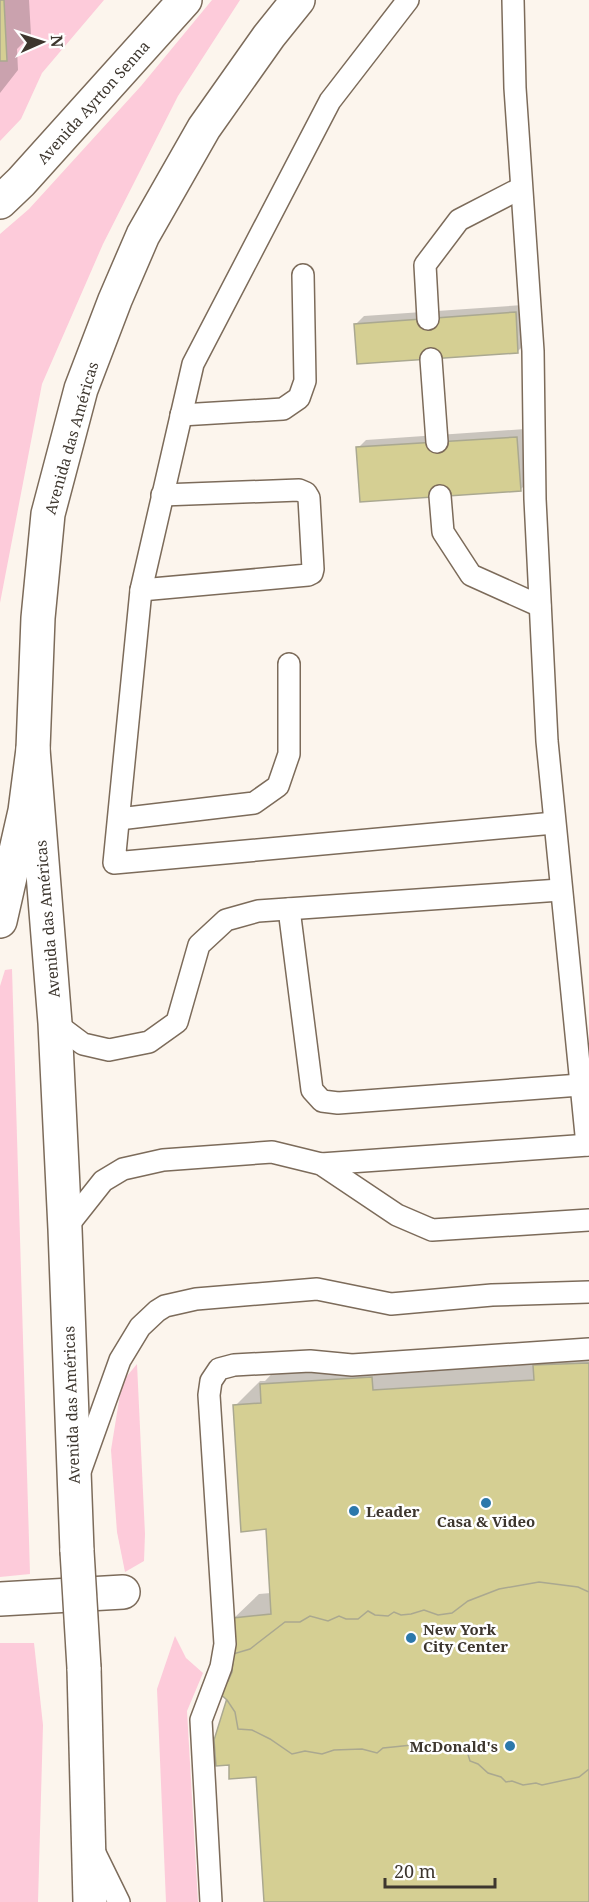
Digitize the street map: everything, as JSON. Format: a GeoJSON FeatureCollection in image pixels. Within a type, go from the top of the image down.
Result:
{"type":"FeatureCollection","features":[{"type":"Feature","properties":{"kind":"main road","name":"Avenida Ayrton Senna"},"geometry":{"type":"LineString","coordinates":[[0,202],[21,182],[185,0]]}},
{"type":"Feature","properties":{"kind":"main road","name":"Avenida das Américas"},"geometry":{"type":"LineString","coordinates":[[90,1902],[84,1668],[74,1490],[55,1023],[33,749],[38,618],[48,514],[81,389],[114,300],[143,235],[204,128],[269,36],[298,0]]}},
{"type":"Feature","properties":{"kind":"main road"},"geometry":{"type":"LineString","coordinates":[[0,921],[25,811],[33,749]]}},
{"type":"Feature","properties":{"kind":"main road"},"geometry":{"type":"LineString","coordinates":[[0,1599],[123,1592]]}},
{"type":"Feature","properties":{"kind":"lane"},"geometry":{"type":"LineString","coordinates":[[408,0],[330,101],[193,364],[141,590],[114,863],[554,823]]}},
{"type":"Feature","properties":{"kind":"lane"},"geometry":{"type":"LineString","coordinates":[[65,1229],[103,1181],[123,1169],[163,1160],[272,1152],[321,1164],[588,1145],[554,823],[540,606],[533,351],[515,88],[513,0]]}},
{"type":"Feature","properties":{"kind":"lane"},"geometry":{"type":"LineString","coordinates":[[428,319],[425,265],[459,220],[521,188]]}},
{"type":"Feature","properties":{"kind":"lane"},"geometry":{"type":"LineString","coordinates":[[181,415],[283,408],[299,398],[305,381],[303,275]]}},
{"type":"Feature","properties":{"kind":"lane"},"geometry":{"type":"LineString","coordinates":[[431,359],[437,442]]}},
{"type":"Feature","properties":{"kind":"lane"},"geometry":{"type":"LineString","coordinates":[[141,590],[308,575],[314,568],[309,498],[306,493],[299,490],[162,495]]}},
{"type":"Feature","properties":{"kind":"lane"},"geometry":{"type":"LineString","coordinates":[[440,496],[443,532],[471,575],[540,606]]}},
{"type":"Feature","properties":{"kind":"lane"},"geometry":{"type":"LineString","coordinates":[[119,819],[254,803],[278,786],[289,754],[289,664]]}},
{"type":"Feature","properties":{"kind":"lane"},"geometry":{"type":"LineString","coordinates":[[55,1023],[83,1044],[109,1050],[148,1042],[177,1022],[199,945],[226,920],[258,911],[560,890]]}},
{"type":"Feature","properties":{"kind":"lane"},"geometry":{"type":"LineString","coordinates":[[289,909],[312,1090],[322,1101],[338,1102],[580,1085]]}},
{"type":"Feature","properties":{"kind":"lane"},"geometry":{"type":"LineString","coordinates":[[321,1164],[398,1215],[432,1230],[589,1220]]}},
{"type":"Feature","properties":{"kind":"lane"},"geometry":{"type":"LineString","coordinates":[[74,1490],[120,1360],[140,1327],[165,1306],[196,1299],[317,1289],[391,1304],[492,1295],[589,1292]]}},
{"type":"Feature","properties":{"kind":"lane"},"geometry":{"type":"LineString","coordinates":[[212,1902],[201,1720],[221,1667],[225,1644],[210,1406],[211,1381],[219,1369],[234,1365],[310,1361],[352,1365],[589,1349]]}},
{"type":"Feature","properties":{"kind":"lane"},"geometry":{"type":"LineString","coordinates":[[89,1840],[119,1902]]}},
{"type":"Feature","properties":{"kind":"shaded area"},"geometry":{"type":"Polygon","coordinates":[[[4,0],[104,0],[42,73],[21,119],[0,141],[0,61],[7,61],[4,0]]]}},
{"type":"Feature","properties":{"kind":"shaded area"},"geometry":{"type":"Polygon","coordinates":[[[212,0],[240,0],[178,96],[103,244],[42,384],[0,603],[0,234],[29,209],[141,86],[212,0]]]}},
{"type":"Feature","properties":{"kind":"shaded area"},"geometry":{"type":"Polygon","coordinates":[[[12,969],[30,1574],[0,1577],[0,986],[5,970],[12,969]]]}},
{"type":"Feature","properties":{"kind":"shaded area"},"geometry":{"type":"Polygon","coordinates":[[[137,1364],[145,1534],[144,1561],[125,1572],[117,1532],[111,1450],[122,1382],[137,1364]]]}},
{"type":"Feature","properties":{"kind":"shaded area"},"geometry":{"type":"Polygon","coordinates":[[[175,1636],[186,1658],[203,1673],[187,1711],[198,1902],[166,1902],[157,1689],[175,1636]]]}},
{"type":"Feature","properties":{"kind":"shaded area"},"geometry":{"type":"Polygon","coordinates":[[[0,1643],[34,1643],[43,1725],[38,1902],[0,1902],[0,1643]]]}},
{"type":"Feature","properties":{"kind":"building"},"geometry":{"type":"Polygon","coordinates":[[[0,0],[4,0],[7,61],[0,61],[0,0]]]}},
{"type":"Feature","properties":{"kind":"building"},"geometry":{"type":"Polygon","coordinates":[[[516,312],[518,353],[357,364],[354,324],[516,312]]]}},
{"type":"Feature","properties":{"kind":"building"},"geometry":{"type":"Polygon","coordinates":[[[517,437],[521,491],[360,502],[356,447],[517,437]]]}},
{"type":"Feature","properties":{"kind":"building","name":"New York City Center"},"geometry":{"type":"Polygon","coordinates":[[[589,1363],[589,1902],[264,1902],[256,1777],[229,1779],[229,1765],[216,1766],[214,1740],[233,1679],[233,1618],[271,1614],[266,1529],[241,1532],[233,1405],[261,1403],[260,1384],[372,1377],[373,1390],[534,1380],[533,1365],[589,1363]]]}},
{"type":"Feature","properties":{"kind":"building"},"geometry":{"type":"Polygon","coordinates":[[[539,1582],[578,1587],[589,1592],[589,1769],[579,1777],[542,1785],[506,1782],[470,1761],[467,1751],[461,1744],[437,1746],[430,1749],[412,1745],[383,1748],[377,1753],[362,1749],[334,1750],[322,1754],[305,1751],[292,1754],[252,1730],[238,1729],[235,1712],[218,1692],[228,1681],[232,1672],[233,1654],[250,1649],[285,1622],[300,1622],[310,1616],[328,1621],[339,1616],[346,1619],[358,1619],[368,1611],[375,1615],[388,1616],[394,1612],[401,1615],[424,1610],[438,1615],[452,1613],[468,1601],[499,1589],[539,1582]]]}},
{"type":"Feature","properties":{"kind":"place","name":"Casa & Video"},"geometry":{"type":"Point","coordinates":[486,1503]}},
{"type":"Feature","properties":{"kind":"place","name":"Leader"},"geometry":{"type":"Point","coordinates":[354,1511]}},
{"type":"Feature","properties":{"kind":"place","name":"New York City Center"},"geometry":{"type":"Point","coordinates":[411,1638]}},
{"type":"Feature","properties":{"kind":"place","name":"McDonald's"},"geometry":{"type":"Point","coordinates":[510,1746]}}]}
